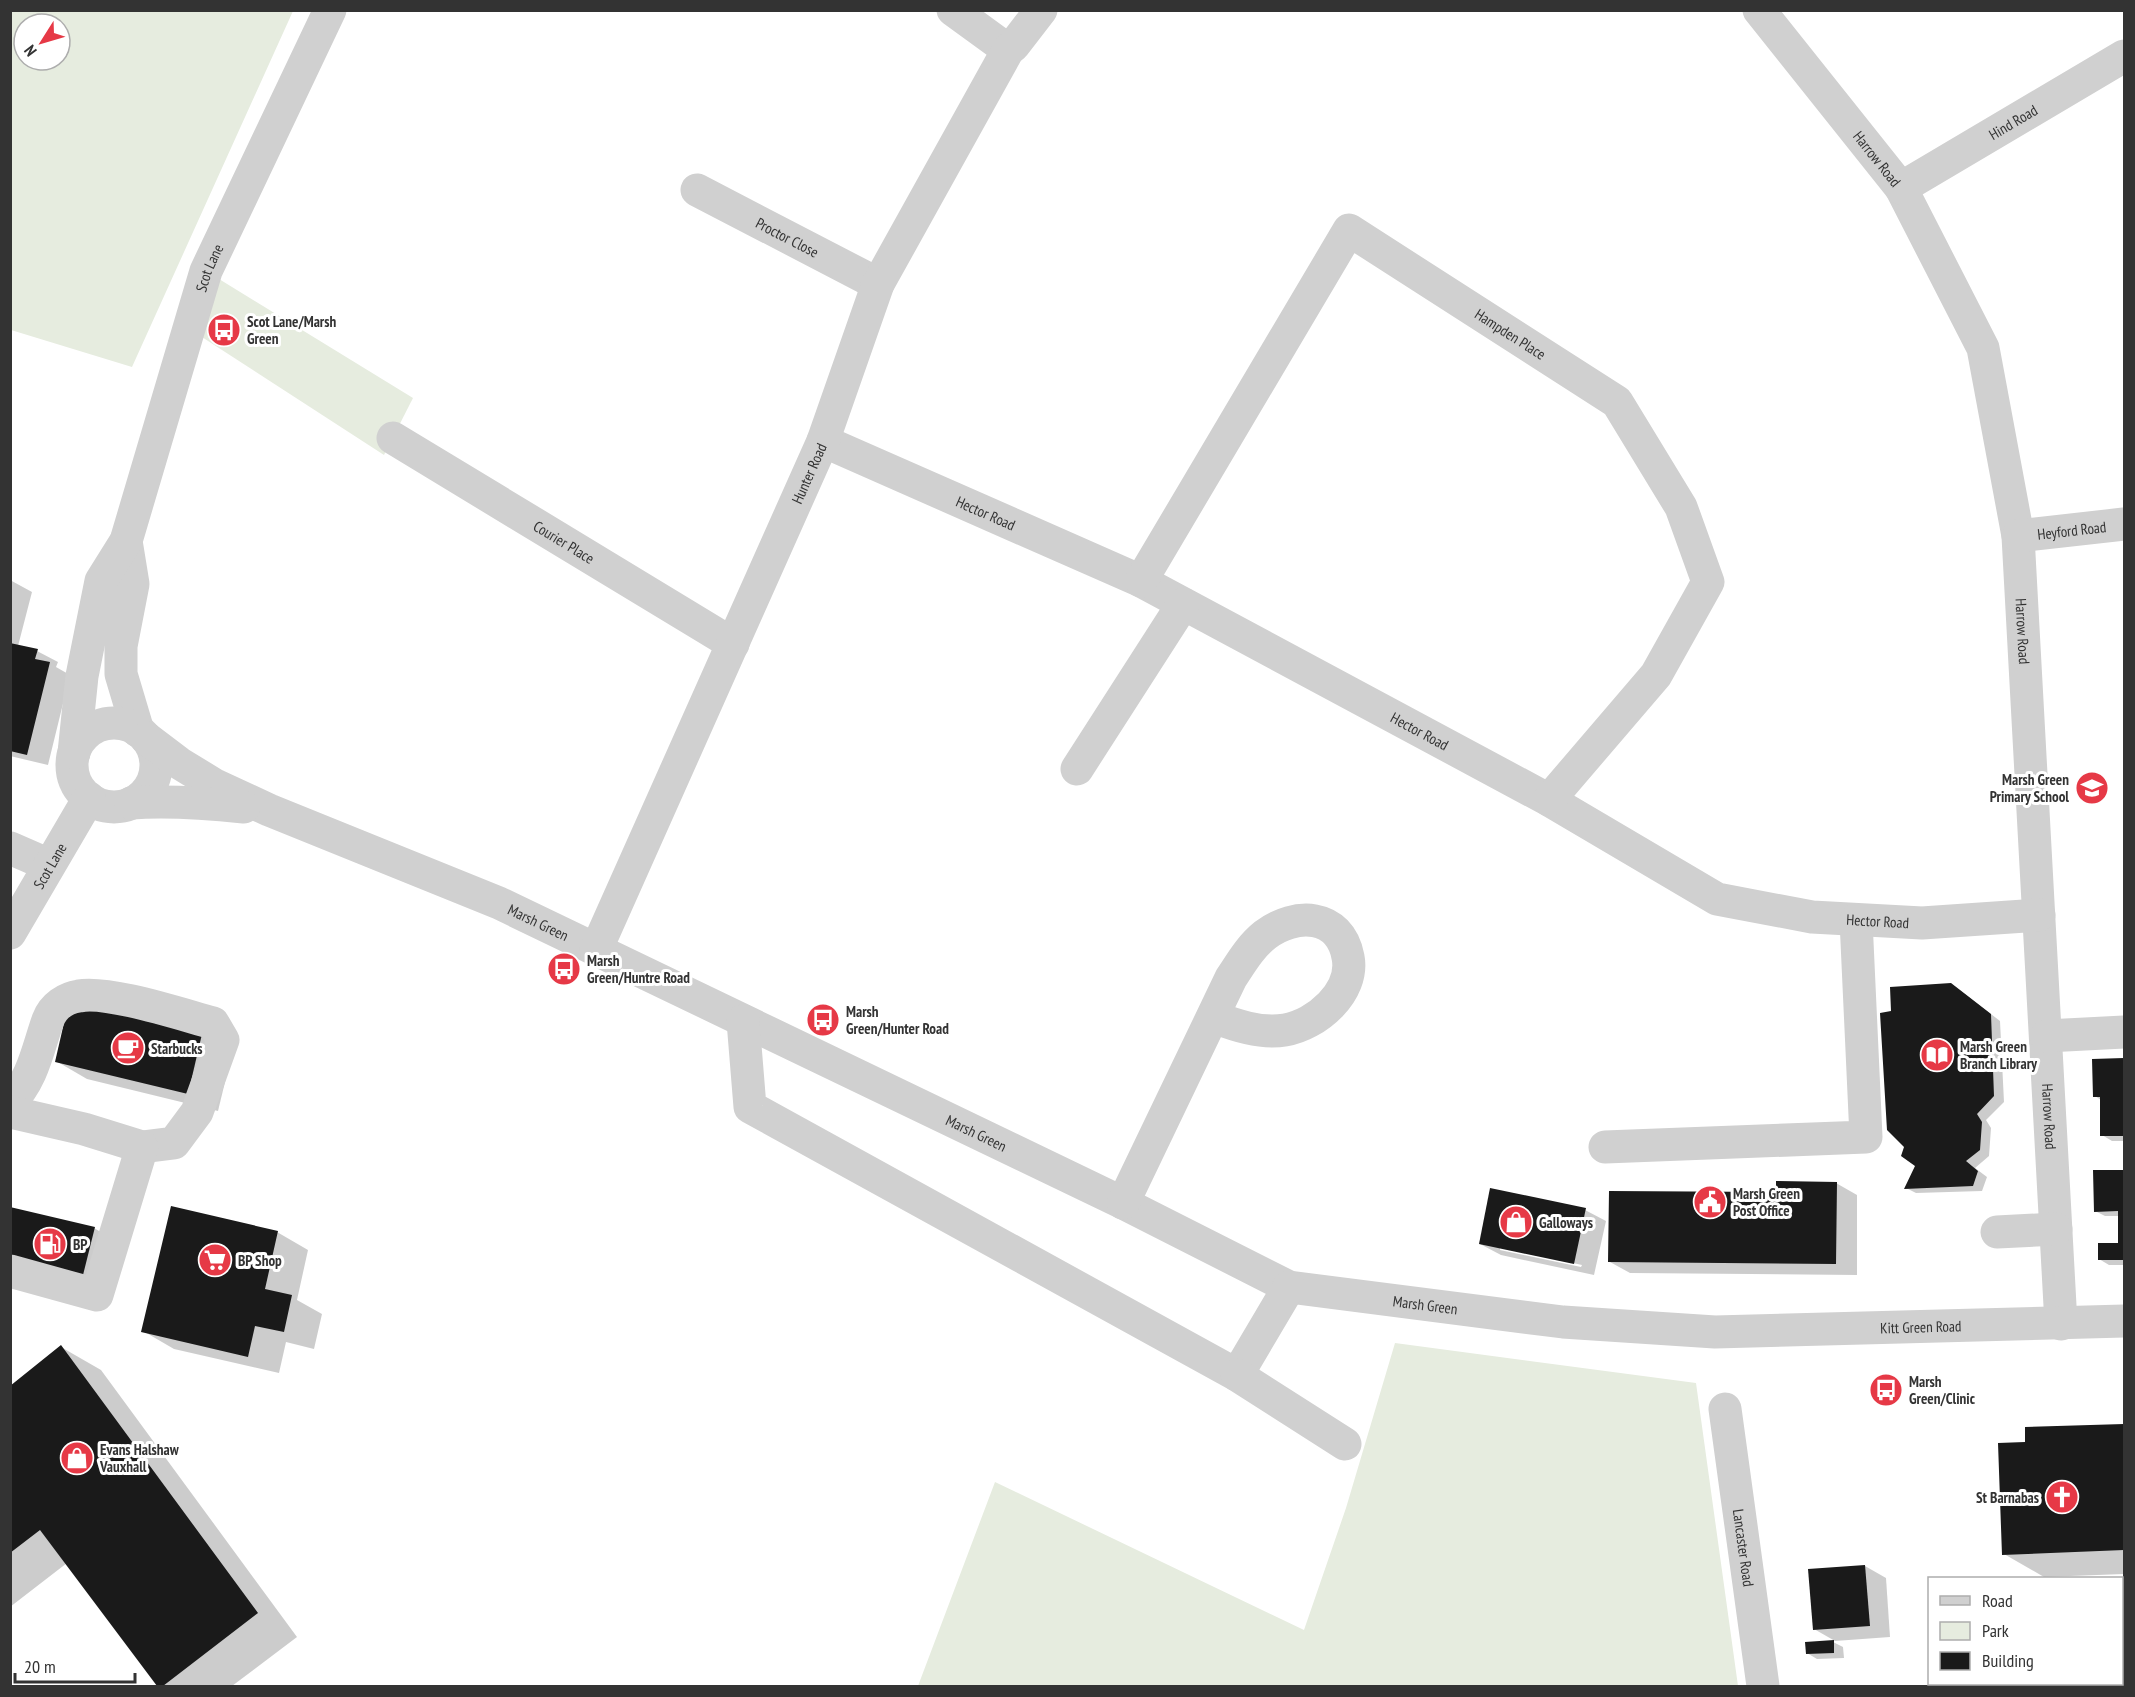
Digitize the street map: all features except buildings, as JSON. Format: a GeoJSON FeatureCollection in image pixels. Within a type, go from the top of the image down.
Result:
{"type":"FeatureCollection","features":[{"type":"Feature","properties":{"kind":"street","name":"Scot Lane"},"geometry":{"type":"LineString","coordinates":[[74,753],[82,676],[100,580],[126,541],[206,271],[330,10]]}},
{"type":"Feature","properties":{"kind":"street"},"geometry":{"type":"LineString","coordinates":[[953,10],[1008,50]]}},
{"type":"Feature","properties":{"kind":"street","name":"Hunter Road"},"geometry":{"type":"LineString","coordinates":[[596,950],[823,441],[878,284],[1008,50],[1041,10]]}},
{"type":"Feature","properties":{"kind":"street","name":"Harrow Road"},"geometry":{"type":"LineString","coordinates":[[1759,10],[1901,188],[1983,348],[2018,536],[2061,1324]]}},
{"type":"Feature","properties":{"kind":"street","name":"Hind Road"},"geometry":{"type":"LineString","coordinates":[[1901,188],[2124,56]]}},
{"type":"Feature","properties":{"kind":"street","name":"Proctor Close"},"geometry":{"type":"LineString","coordinates":[[697,190],[878,284]]}},
{"type":"Feature","properties":{"kind":"street","name":"Hampden Place"},"geometry":{"type":"LineString","coordinates":[[1141,581],[1349,231],[1617,402],[1681,507],[1708,582],[1656,675],[1549,800]]}},
{"type":"Feature","properties":{"kind":"street","name":"Courier Place"},"geometry":{"type":"LineString","coordinates":[[393,438],[733,644]]}},
{"type":"Feature","properties":{"kind":"street","name":"Hector Road"},"geometry":{"type":"LineString","coordinates":[[823,441],[1141,581],[1549,800],[1717,899],[1812,917],[1856,920],[1922,923],[2039,915]]}},
{"type":"Feature","properties":{"kind":"street","name":"Heyford Road"},"geometry":{"type":"LineString","coordinates":[[2018,536],[2124,524]]}},
{"type":"Feature","properties":{"kind":"street","name":"Scot Lane"},"geometry":{"type":"LineString","coordinates":[[126,541],[133,584],[121,646],[121,674],[142,734]]}},
{"type":"Feature","properties":{"kind":"street"},"geometry":{"type":"LineString","coordinates":[[1077,769],[1183,604]]}},
{"type":"Feature","properties":{"kind":"street"},"geometry":{"type":"LineString","coordinates":[[118,723],[129,725],[142,734],[155,756],[153,779],[148,790],[131,803],[111,806],[99,804],[89,798],[75,778],[74,753],[80,740],[97,726],[118,723]]}},
{"type":"Feature","properties":{"kind":"street","name":"Marsh Green"},"geometry":{"type":"LineString","coordinates":[[142,734],[179,763],[215,785],[269,810],[499,903],[1123,1203],[1289,1287],[1563,1322],[1715,1332]]}},
{"type":"Feature","properties":{"kind":"street","name":"Scot Lane"},"geometry":{"type":"LineString","coordinates":[[10,933],[89,798]]}},
{"type":"Feature","properties":{"kind":"street","name":"Marsh Green"},"geometry":{"type":"LineString","coordinates":[[131,803],[204,802],[269,810]]}},
{"type":"Feature","properties":{"kind":"street"},"geometry":{"type":"LineString","coordinates":[[10,848],[49,865]]}},
{"type":"Feature","properties":{"kind":"street"},"geometry":{"type":"LineString","coordinates":[[1605,1147],[1866,1137],[1856,920]]}},
{"type":"Feature","properties":{"kind":"street"},"geometry":{"type":"LineString","coordinates":[[10,1102],[21,1092],[34,1062],[49,1016],[63,1001],[81,995],[110,997],[213,1023],[223,1040],[197,1112],[174,1143],[141,1147],[84,1129],[10,1113]]}},
{"type":"Feature","properties":{"kind":"street"},"geometry":{"type":"LineString","coordinates":[[1123,1203],[1213,1017]]}},
{"type":"Feature","properties":{"kind":"street"},"geometry":{"type":"LineString","coordinates":[[743,1021],[750,1107],[1237,1375],[1345,1444]]}},
{"type":"Feature","properties":{"kind":"street"},"geometry":{"type":"LineString","coordinates":[[2046,1036],[2124,1032]]}},
{"type":"Feature","properties":{"kind":"street"},"geometry":{"type":"LineString","coordinates":[[10,1271],[97,1295],[141,1147]]}},
{"type":"Feature","properties":{"kind":"street"},"geometry":{"type":"LineString","coordinates":[[1997,1232],[2056,1229]]}},
{"type":"Feature","properties":{"kind":"street"},"geometry":{"type":"LineString","coordinates":[[1237,1375],[1289,1287]]}},
{"type":"Feature","properties":{"kind":"street","name":"Kitt Green Road"},"geometry":{"type":"LineString","coordinates":[[1715,1332],[2124,1321]]}},
{"type":"Feature","properties":{"kind":"street","name":"Lancaster Road"},"geometry":{"type":"LineString","coordinates":[[1725,1409],[1762,1686]]}},
{"type":"Feature","properties":{"kind":"green space"},"geometry":{"type":"Polygon","coordinates":[[[10,11],[293,11],[132,367],[11,330],[10,11]]]}},
{"type":"Feature","properties":{"kind":"green space"},"geometry":{"type":"Polygon","coordinates":[[[206,271],[413,398],[384,455],[188,328],[206,271]]]}},
{"type":"Feature","properties":{"kind":"green space"},"geometry":{"type":"Polygon","coordinates":[[[1395,1343],[1696,1383],[1738,1686],[918,1686],[995,1482],[1304,1630],[1346,1508],[1395,1343]]]}},
{"type":"Feature","properties":{"kind":"place","name":"Scot Lane/Marsh Green"},"geometry":{"type":"Point","coordinates":[224,330]}},
{"type":"Feature","properties":{"kind":"place","name":"Marsh Green Primary School"},"geometry":{"type":"Point","coordinates":[2092,788]}},
{"type":"Feature","properties":{"kind":"place","name":"Marsh Green/Huntre Road"},"geometry":{"type":"Point","coordinates":[564,969]}},
{"type":"Feature","properties":{"kind":"place","name":"Marsh Green/Hunter Road"},"geometry":{"type":"Point","coordinates":[823,1020]}},
{"type":"Feature","properties":{"kind":"place","name":"Starbucks"},"geometry":{"type":"Point","coordinates":[128,1048]}},
{"type":"Feature","properties":{"kind":"place","name":"Marsh Green Branch Library"},"geometry":{"type":"Point","coordinates":[1937,1055]}},
{"type":"Feature","properties":{"kind":"place","name":"Marsh Green Post Office"},"geometry":{"type":"Point","coordinates":[1710,1202]}},
{"type":"Feature","properties":{"kind":"place","name":"Galloways"},"geometry":{"type":"Point","coordinates":[1516,1222]}},
{"type":"Feature","properties":{"kind":"place","name":"BP"},"geometry":{"type":"Point","coordinates":[50,1244]}},
{"type":"Feature","properties":{"kind":"place","name":"BP Shop"},"geometry":{"type":"Point","coordinates":[215,1260]}},
{"type":"Feature","properties":{"kind":"place","name":"Marsh Green/Clinic"},"geometry":{"type":"Point","coordinates":[1886,1390]}},
{"type":"Feature","properties":{"kind":"place","name":"Evans Halshaw Vauxhall"},"geometry":{"type":"Point","coordinates":[77,1458]}},
{"type":"Feature","properties":{"kind":"place","name":"St Barnabas"},"geometry":{"type":"Point","coordinates":[2062,1497]}}]}
